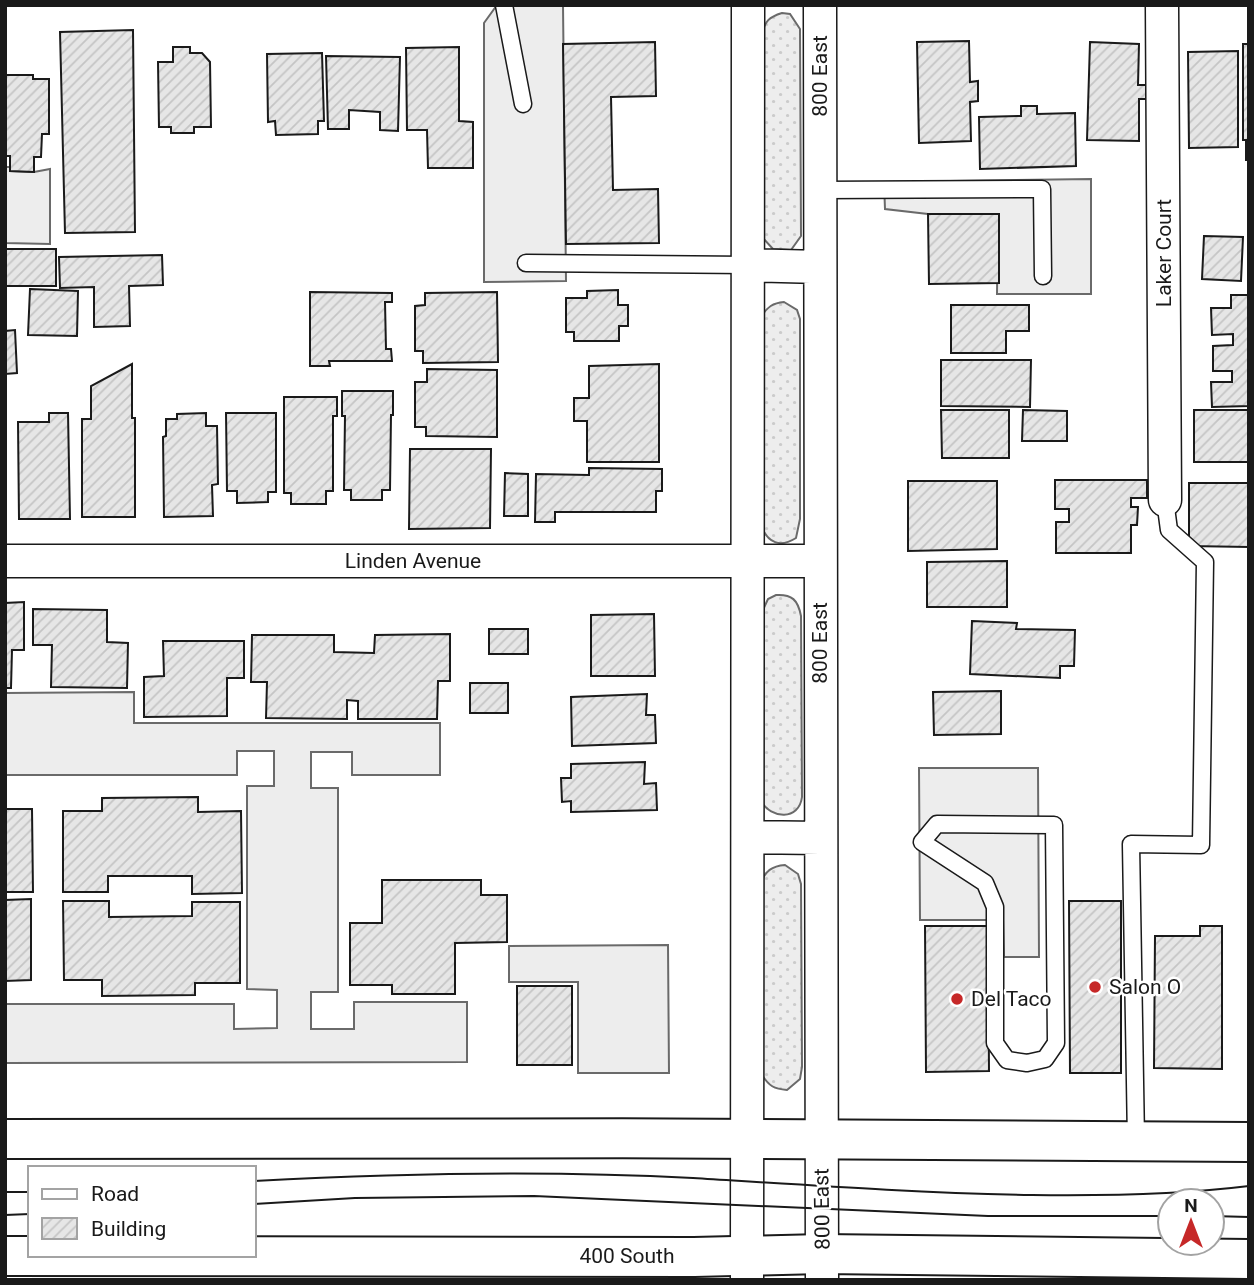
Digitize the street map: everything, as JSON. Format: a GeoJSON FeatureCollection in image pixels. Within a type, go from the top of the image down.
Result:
{"type":"FeatureCollection","features":[{"type":"Feature","properties":{"kind":"main road"},"geometry":{"type":"LineString","coordinates":[[5,1139],[748,1137],[1249,1142]]}},
{"type":"Feature","properties":{"kind":"main road","name":"400 South"},"geometry":{"type":"LineString","coordinates":[[5,1256],[93,1262],[747,1267],[1249,1259]]}},
{"type":"Feature","properties":{"kind":"street"},"geometry":{"type":"LineString","coordinates":[[747,1267],[748,5]]}},
{"type":"Feature","properties":{"kind":"street","name":"800 East"},"geometry":{"type":"LineString","coordinates":[[820,5],[822,1267]]}},
{"type":"Feature","properties":{"kind":"street","name":"Laker Court"},"geometry":{"type":"LineString","coordinates":[[1162,5],[1166,500]]}},
{"type":"Feature","properties":{"kind":"street"},"geometry":{"type":"LineString","coordinates":[[748,265],[820,267]]}},
{"type":"Feature","properties":{"kind":"street","name":"Linden Avenue"},"geometry":{"type":"LineString","coordinates":[[5,561],[820,561]]}},
{"type":"Feature","properties":{"kind":"street"},"geometry":{"type":"LineString","coordinates":[[748,837],[820,838]]}},
{"type":"Feature","properties":{"kind":"lane"},"geometry":{"type":"LineString","coordinates":[[504,5],[523,104]]}},
{"type":"Feature","properties":{"kind":"lane"},"geometry":{"type":"LineString","coordinates":[[820,190],[1042,189],[1044,276]]}},
{"type":"Feature","properties":{"kind":"lane"},"geometry":{"type":"LineString","coordinates":[[526,262],[748,265]]}},
{"type":"Feature","properties":{"kind":"lane"},"geometry":{"type":"LineString","coordinates":[[1136,1142],[1131,844],[1201,845],[1205,562],[1169,530],[1166,500]]}},
{"type":"Feature","properties":{"kind":"lane"},"geometry":{"type":"LineString","coordinates":[[937,824],[1054,825],[1056,1043],[1045,1059],[1027,1063],[1007,1060],[995,1043],[995,907],[985,883],[922,842],[937,824]]}},
{"type":"Feature","properties":{"kind":"shaded area"},"geometry":{"type":"Polygon","coordinates":[[[497,5],[563,5],[566,281],[484,282],[484,23],[497,5]]]}},
{"type":"Feature","properties":{"kind":"shaded area"},"geometry":{"type":"Polygon","coordinates":[[[782,13],[790,14],[800,29],[801,236],[791,250],[773,249],[761,236],[762,34],[768,20],[782,13]]]}},
{"type":"Feature","properties":{"kind":"shaded area"},"geometry":{"type":"Polygon","coordinates":[[[5,167],[10,167],[10,171],[34,172],[50,169],[50,244],[5,243],[5,167]]]}},
{"type":"Feature","properties":{"kind":"shaded area"},"geometry":{"type":"Polygon","coordinates":[[[1091,179],[1091,294],[997,294],[998,214],[928,214],[885,209],[884,182],[1091,179]]]}},
{"type":"Feature","properties":{"kind":"shaded area"},"geometry":{"type":"Polygon","coordinates":[[[784,302],[797,310],[800,319],[800,519],[796,538],[780,543],[771,540],[761,526],[762,316],[771,306],[784,302]]]}},
{"type":"Feature","properties":{"kind":"shaded area"},"geometry":{"type":"Polygon","coordinates":[[[776,595],[793,599],[801,616],[802,797],[796,810],[784,815],[771,811],[761,801],[762,612],[768,599],[776,595]]]}},
{"type":"Feature","properties":{"kind":"shaded area"},"geometry":{"type":"Polygon","coordinates":[[[134,692],[134,723],[440,723],[440,775],[352,775],[352,752],[311,752],[311,788],[338,788],[338,992],[311,992],[311,1029],[354,1029],[354,1002],[467,1002],[467,1062],[5,1063],[5,1004],[234,1004],[234,1029],[277,1028],[277,990],[247,989],[247,786],[274,786],[274,751],[237,751],[237,775],[5,775],[5,693],[134,692]]]}},
{"type":"Feature","properties":{"kind":"shaded area"},"geometry":{"type":"Polygon","coordinates":[[[919,768],[1038,768],[1039,957],[1004,957],[1003,920],[920,920],[919,768]]]}},
{"type":"Feature","properties":{"kind":"shaded area"},"geometry":{"type":"Polygon","coordinates":[[[785,865],[798,874],[801,884],[802,1067],[800,1079],[787,1090],[772,1086],[762,1075],[761,883],[770,870],[785,865]]]}},
{"type":"Feature","properties":{"kind":"shaded area"},"geometry":{"type":"Polygon","coordinates":[[[668,945],[669,1073],[578,1073],[578,982],[509,982],[509,946],[668,945]]]}},
{"type":"Feature","properties":{"kind":"building"},"geometry":{"type":"Polygon","coordinates":[[[133,30],[135,232],[65,233],[60,32],[133,30]]]}},
{"type":"Feature","properties":{"kind":"building"},"geometry":{"type":"Polygon","coordinates":[[[969,41],[970,82],[978,81],[978,101],[970,102],[971,141],[919,143],[917,42],[969,41]]]}},
{"type":"Feature","properties":{"kind":"building"},"geometry":{"type":"Polygon","coordinates":[[[655,42],[656,96],[611,97],[613,190],[658,189],[659,243],[566,244],[563,44],[655,42]]]}},
{"type":"Feature","properties":{"kind":"building"},"geometry":{"type":"Polygon","coordinates":[[[1090,42],[1139,44],[1138,85],[1146,85],[1146,99],[1139,99],[1139,141],[1087,140],[1090,42]]]}},
{"type":"Feature","properties":{"kind":"building"},"geometry":{"type":"Polygon","coordinates":[[[1243,44],[1249,44],[1249,160],[1246,160],[1246,140],[1243,140],[1243,44]]]}},
{"type":"Feature","properties":{"kind":"building"},"geometry":{"type":"Polygon","coordinates":[[[173,47],[190,47],[190,53],[202,53],[210,62],[211,127],[194,127],[194,133],[171,133],[171,127],[159,127],[158,62],[173,62],[173,47]]]}},
{"type":"Feature","properties":{"kind":"building"},"geometry":{"type":"Polygon","coordinates":[[[459,47],[459,121],[473,122],[473,168],[428,168],[427,130],[407,130],[406,48],[459,47]]]}},
{"type":"Feature","properties":{"kind":"building"},"geometry":{"type":"Polygon","coordinates":[[[1238,51],[1238,147],[1189,148],[1188,52],[1238,51]]]}},
{"type":"Feature","properties":{"kind":"building"},"geometry":{"type":"Polygon","coordinates":[[[322,53],[324,121],[318,121],[318,134],[276,135],[275,121],[268,122],[267,54],[322,53]]]}},
{"type":"Feature","properties":{"kind":"building"},"geometry":{"type":"Polygon","coordinates":[[[326,56],[400,57],[398,131],[380,130],[380,112],[349,110],[349,129],[328,129],[326,56]]]}},
{"type":"Feature","properties":{"kind":"building"},"geometry":{"type":"Polygon","coordinates":[[[5,75],[33,75],[33,79],[49,79],[49,134],[42,134],[41,157],[34,157],[34,172],[10,171],[10,156],[5,156],[5,75]]]}},
{"type":"Feature","properties":{"kind":"building"},"geometry":{"type":"Polygon","coordinates":[[[1021,106],[1037,106],[1037,114],[1075,113],[1076,166],[980,169],[979,117],[1021,116],[1021,106]]]}},
{"type":"Feature","properties":{"kind":"building"},"geometry":{"type":"Polygon","coordinates":[[[928,214],[999,214],[999,283],[929,284],[928,214]]]}},
{"type":"Feature","properties":{"kind":"building"},"geometry":{"type":"Polygon","coordinates":[[[1204,236],[1243,237],[1241,281],[1202,279],[1204,236]]]}},
{"type":"Feature","properties":{"kind":"building"},"geometry":{"type":"Polygon","coordinates":[[[5,249],[56,249],[56,286],[5,286],[5,249]]]}},
{"type":"Feature","properties":{"kind":"building"},"geometry":{"type":"Polygon","coordinates":[[[162,255],[163,285],[129,286],[130,326],[94,327],[94,287],[60,288],[59,257],[162,255]]]}},
{"type":"Feature","properties":{"kind":"building"},"geometry":{"type":"Polygon","coordinates":[[[30,289],[78,291],[77,336],[28,335],[30,289]]]}},
{"type":"Feature","properties":{"kind":"building"},"geometry":{"type":"Polygon","coordinates":[[[618,290],[618,305],[628,305],[628,326],[619,326],[619,341],[574,341],[574,332],[566,332],[566,298],[587,298],[587,291],[618,290]]]}},
{"type":"Feature","properties":{"kind":"building"},"geometry":{"type":"Polygon","coordinates":[[[310,292],[392,293],[392,302],[385,302],[386,349],[391,349],[392,361],[329,361],[330,366],[310,366],[310,292]]]}},
{"type":"Feature","properties":{"kind":"building"},"geometry":{"type":"Polygon","coordinates":[[[497,292],[498,362],[423,363],[423,351],[415,351],[415,306],[425,305],[425,293],[497,292]]]}},
{"type":"Feature","properties":{"kind":"building"},"geometry":{"type":"Polygon","coordinates":[[[1231,295],[1249,295],[1249,406],[1212,407],[1211,382],[1232,382],[1232,371],[1213,371],[1213,346],[1233,345],[1233,334],[1212,335],[1211,308],[1231,308],[1231,295]]]}},
{"type":"Feature","properties":{"kind":"building"},"geometry":{"type":"Polygon","coordinates":[[[951,305],[1029,305],[1029,331],[1006,331],[1006,353],[951,353],[951,305]]]}},
{"type":"Feature","properties":{"kind":"building"},"geometry":{"type":"Polygon","coordinates":[[[15,330],[17,373],[5,374],[5,331],[15,330]]]}},
{"type":"Feature","properties":{"kind":"building"},"geometry":{"type":"Polygon","coordinates":[[[941,360],[1031,360],[1030,407],[941,406],[941,360]]]}},
{"type":"Feature","properties":{"kind":"building"},"geometry":{"type":"Polygon","coordinates":[[[132,364],[135,517],[82,517],[82,419],[91,419],[91,386],[132,364]]]}},
{"type":"Feature","properties":{"kind":"building"},"geometry":{"type":"Polygon","coordinates":[[[659,364],[659,462],[587,462],[587,421],[574,421],[574,398],[589,398],[589,366],[659,364]]]}},
{"type":"Feature","properties":{"kind":"building"},"geometry":{"type":"Polygon","coordinates":[[[427,369],[497,370],[497,437],[426,436],[426,427],[415,427],[415,382],[427,382],[427,369]]]}},
{"type":"Feature","properties":{"kind":"building"},"geometry":{"type":"Polygon","coordinates":[[[342,391],[393,391],[390,490],[382,490],[382,500],[351,500],[351,490],[344,490],[345,416],[342,416],[342,391]]]}},
{"type":"Feature","properties":{"kind":"building"},"geometry":{"type":"Polygon","coordinates":[[[284,397],[337,397],[337,416],[333,416],[333,491],[326,491],[326,504],[291,504],[291,493],[284,493],[284,397]]]}},
{"type":"Feature","properties":{"kind":"building"},"geometry":{"type":"Polygon","coordinates":[[[941,410],[1009,410],[1009,458],[942,458],[941,410]]]}},
{"type":"Feature","properties":{"kind":"building"},"geometry":{"type":"Polygon","coordinates":[[[1023,410],[1067,411],[1067,441],[1022,441],[1023,410]]]}},
{"type":"Feature","properties":{"kind":"building"},"geometry":{"type":"Polygon","coordinates":[[[1194,410],[1249,410],[1249,462],[1194,462],[1194,410]]]}},
{"type":"Feature","properties":{"kind":"building"},"geometry":{"type":"Polygon","coordinates":[[[49,413],[68,413],[70,519],[19,519],[18,422],[49,422],[49,413]]]}},
{"type":"Feature","properties":{"kind":"building"},"geometry":{"type":"Polygon","coordinates":[[[206,413],[206,426],[217,426],[218,484],[212,485],[213,516],[164,517],[163,437],[166,436],[166,419],[177,419],[177,414],[206,413]]]}},
{"type":"Feature","properties":{"kind":"building"},"geometry":{"type":"Polygon","coordinates":[[[226,413],[276,413],[276,492],[268,492],[268,502],[237,503],[237,491],[227,491],[226,413]]]}},
{"type":"Feature","properties":{"kind":"building"},"geometry":{"type":"Polygon","coordinates":[[[410,449],[491,449],[490,528],[409,529],[410,449]]]}},
{"type":"Feature","properties":{"kind":"building"},"geometry":{"type":"Polygon","coordinates":[[[589,468],[662,469],[662,491],[656,491],[656,512],[555,512],[555,522],[535,522],[536,474],[589,475],[589,468]]]}},
{"type":"Feature","properties":{"kind":"building"},"geometry":{"type":"Polygon","coordinates":[[[505,473],[528,474],[528,516],[504,516],[505,473]]]}},
{"type":"Feature","properties":{"kind":"building"},"geometry":{"type":"Polygon","coordinates":[[[1055,480],[1147,480],[1147,498],[1131,498],[1131,507],[1138,507],[1137,525],[1131,525],[1131,553],[1056,553],[1056,522],[1069,522],[1069,509],[1055,509],[1055,480]]]}},
{"type":"Feature","properties":{"kind":"building"},"geometry":{"type":"Polygon","coordinates":[[[908,481],[997,481],[997,549],[908,551],[908,481]]]}},
{"type":"Feature","properties":{"kind":"building"},"geometry":{"type":"Polygon","coordinates":[[[1189,483],[1249,483],[1249,547],[1189,546],[1189,483]]]}},
{"type":"Feature","properties":{"kind":"building"},"geometry":{"type":"Polygon","coordinates":[[[1007,561],[1007,607],[927,607],[927,562],[1007,561]]]}},
{"type":"Feature","properties":{"kind":"building"},"geometry":{"type":"Polygon","coordinates":[[[24,602],[24,650],[12,650],[11,688],[5,688],[5,603],[24,602]]]}},
{"type":"Feature","properties":{"kind":"building"},"geometry":{"type":"Polygon","coordinates":[[[33,609],[107,610],[107,642],[128,643],[127,688],[51,687],[52,645],[33,645],[33,609]]]}},
{"type":"Feature","properties":{"kind":"building"},"geometry":{"type":"Polygon","coordinates":[[[654,614],[655,676],[591,676],[591,615],[654,614]]]}},
{"type":"Feature","properties":{"kind":"building"},"geometry":{"type":"Polygon","coordinates":[[[972,621],[1017,623],[1016,629],[1075,630],[1074,666],[1060,666],[1060,678],[970,674],[972,621]]]}},
{"type":"Feature","properties":{"kind":"building"},"geometry":{"type":"Polygon","coordinates":[[[489,629],[528,629],[528,654],[489,654],[489,629]]]}},
{"type":"Feature","properties":{"kind":"building"},"geometry":{"type":"Polygon","coordinates":[[[450,634],[450,681],[438,681],[437,719],[358,719],[358,701],[347,700],[347,719],[266,718],[267,682],[251,682],[252,635],[334,635],[334,652],[374,653],[375,635],[450,634]]]}},
{"type":"Feature","properties":{"kind":"building"},"geometry":{"type":"Polygon","coordinates":[[[163,641],[244,641],[244,678],[227,678],[227,716],[144,717],[144,677],[164,676],[163,641]]]}},
{"type":"Feature","properties":{"kind":"building"},"geometry":{"type":"Polygon","coordinates":[[[470,683],[508,683],[508,713],[470,713],[470,683]]]}},
{"type":"Feature","properties":{"kind":"building"},"geometry":{"type":"Polygon","coordinates":[[[1001,691],[1001,734],[934,735],[933,692],[1001,691]]]}},
{"type":"Feature","properties":{"kind":"building"},"geometry":{"type":"Polygon","coordinates":[[[647,694],[646,715],[655,715],[656,743],[572,746],[571,697],[647,694]]]}},
{"type":"Feature","properties":{"kind":"building"},"geometry":{"type":"Polygon","coordinates":[[[645,762],[644,784],[656,783],[657,810],[571,812],[571,801],[562,802],[561,778],[571,778],[571,764],[645,762]]]}},
{"type":"Feature","properties":{"kind":"building"},"geometry":{"type":"Polygon","coordinates":[[[198,797],[198,812],[241,811],[242,893],[192,894],[192,876],[108,876],[108,892],[63,892],[63,811],[102,811],[102,798],[198,797]]]}},
{"type":"Feature","properties":{"kind":"building"},"geometry":{"type":"Polygon","coordinates":[[[5,809],[32,809],[33,892],[5,892],[5,809]]]}},
{"type":"Feature","properties":{"kind":"building"},"geometry":{"type":"Polygon","coordinates":[[[382,880],[481,880],[481,895],[507,895],[507,942],[455,943],[455,994],[392,994],[392,985],[350,985],[350,923],[382,923],[382,880]]]}},
{"type":"Feature","properties":{"kind":"building"},"geometry":{"type":"Polygon","coordinates":[[[31,899],[31,980],[5,981],[5,900],[31,899]]]}},
{"type":"Feature","properties":{"kind":"building"},"geometry":{"type":"Polygon","coordinates":[[[63,901],[109,901],[109,917],[192,916],[192,902],[240,902],[240,983],[195,983],[195,995],[102,996],[102,980],[64,980],[63,901]]]}},
{"type":"Feature","properties":{"kind":"building","name":"Salon O"},"geometry":{"type":"Polygon","coordinates":[[[1069,901],[1121,901],[1121,1073],[1070,1073],[1069,901]]]}},
{"type":"Feature","properties":{"kind":"building","name":"Del Taco"},"geometry":{"type":"Polygon","coordinates":[[[925,926],[988,926],[989,1071],[926,1072],[925,926]]]}},
{"type":"Feature","properties":{"kind":"building"},"geometry":{"type":"Polygon","coordinates":[[[1200,926],[1222,926],[1222,1069],[1154,1068],[1155,936],[1200,936],[1200,926]]]}},
{"type":"Feature","properties":{"kind":"building"},"geometry":{"type":"Polygon","coordinates":[[[517,986],[572,986],[572,1065],[517,1065],[517,986]]]}},
{"type":"Feature","properties":{"kind":"tram line"},"geometry":{"type":"LineString","coordinates":[[256,1181],[419,1174],[528,1173],[1059,1195],[1168,1193],[1249,1186]]}},
{"type":"Feature","properties":{"kind":"tram line"},"geometry":{"type":"LineString","coordinates":[[5,1192],[28,1192]]}},
{"type":"Feature","properties":{"kind":"tram line"},"geometry":{"type":"LineString","coordinates":[[256,1204],[355,1198],[534,1196],[988,1216],[1156,1216]]}},
{"type":"Feature","properties":{"kind":"tram line"},"geometry":{"type":"LineString","coordinates":[[5,1215],[28,1214]]}},
{"type":"Feature","properties":{"kind":"tram line"},"geometry":{"type":"LineString","coordinates":[[1226,1216],[1249,1217]]}},
{"type":"Feature","properties":{"kind":"place","name":"Salon O"},"geometry":{"type":"Point","coordinates":[1095,987]}},
{"type":"Feature","properties":{"kind":"place","name":"Del Taco"},"geometry":{"type":"Point","coordinates":[957,999]}}]}
